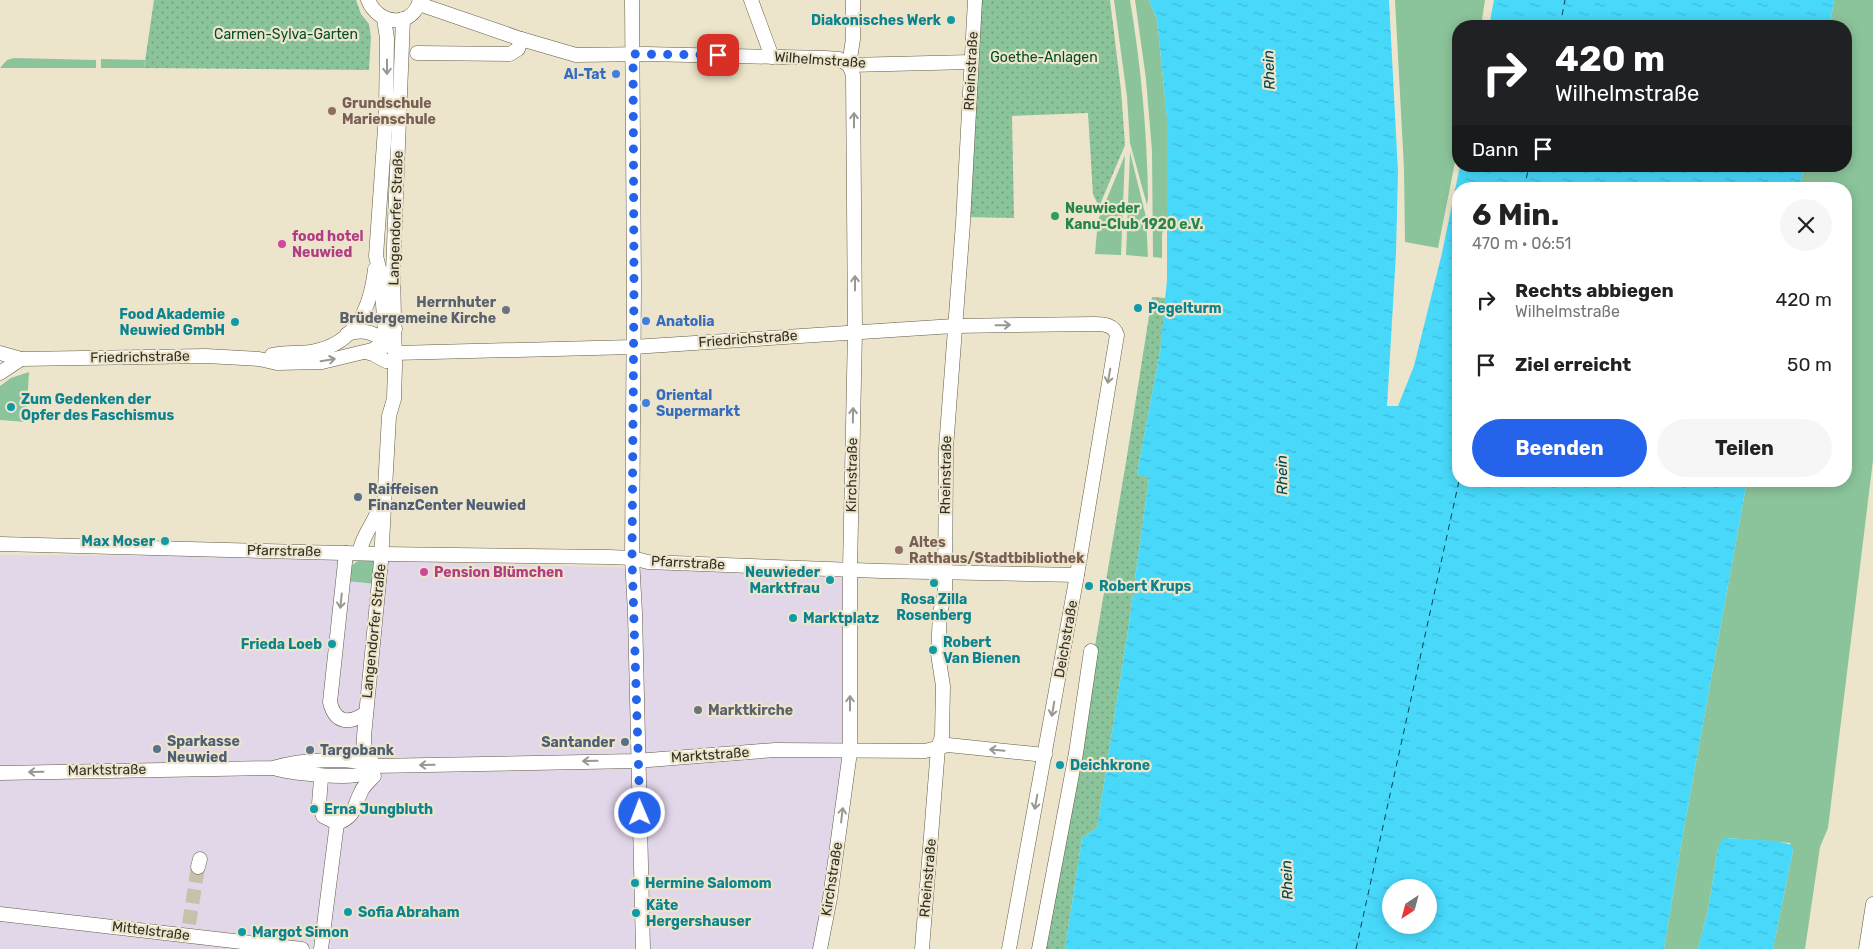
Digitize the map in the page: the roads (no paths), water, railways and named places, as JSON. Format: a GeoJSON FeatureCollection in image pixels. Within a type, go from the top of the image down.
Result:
{"type":"FeatureCollection","features":[{"type":"Feature","properties":{"kind":"street"},"geometry":{"type":"LineString","coordinates":[[368,0],[371,8],[384,19],[394,21],[403,19],[415,10],[420,2]]}},
{"type":"Feature","properties":{"kind":"street"},"geometry":{"type":"LineString","coordinates":[[632,0],[634,287],[632,558],[643,949]]}},
{"type":"Feature","properties":{"kind":"street"},"geometry":{"type":"LineString","coordinates":[[751,0],[772,57]]}},
{"type":"Feature","properties":{"kind":"street","name":"Kirchstraße"},"geometry":{"type":"LineString","coordinates":[[820,949],[831,890],[850,752],[850,569],[855,332],[853,75],[849,65],[853,39],[853,0]]}},
{"type":"Feature","properties":{"kind":"street","name":"Rheinstraße"},"geometry":{"type":"LineString","coordinates":[[922,949],[938,748],[942,736],[943,686],[938,654],[940,613],[945,592],[946,448],[963,223],[975,0]]}},
{"type":"Feature","properties":{"kind":"street","name":"Wilhelmstraße"},"geometry":{"type":"LineString","coordinates":[[420,2],[522,40],[576,55],[633,54],[839,59],[849,65],[971,62]]}},
{"type":"Feature","properties":{"kind":"street","name":"Langendorfer Straße"},"geometry":{"type":"LineString","coordinates":[[384,19],[387,38],[386,96],[376,256],[381,276],[386,342]]}},
{"type":"Feature","properties":{"kind":"street","name":"Langendorfer Straße"},"geometry":{"type":"LineString","coordinates":[[374,771],[364,745],[382,554],[389,416],[394,400],[391,357],[395,330],[393,271],[403,19]]}},
{"type":"Feature","properties":{"kind":"street"},"geometry":{"type":"LineString","coordinates":[[417,53],[510,54],[518,49],[522,40]]}},
{"type":"Feature","properties":{"kind":"street","name":"Friedrichstraße"},"geometry":{"type":"LineString","coordinates":[[259,358],[275,354],[321,350],[348,334],[360,321],[369,302],[376,256]]}},
{"type":"Feature","properties":{"kind":"street","name":"Friedrichstraße"},"geometry":{"type":"LineString","coordinates":[[366,352],[391,357],[633,347],[954,326],[1095,324],[1108,325],[1114,328]]}},
{"type":"Feature","properties":{"kind":"street","name":"Deichstraße"},"geometry":{"type":"LineString","coordinates":[[1010,949],[1077,575],[1117,335],[1114,328]]}},
{"type":"Feature","properties":{"kind":"street","name":"Friedrichstraße"},"geometry":{"type":"LineString","coordinates":[[0,353],[21,359],[130,356],[259,358],[277,363],[322,362],[366,352],[386,342],[395,330]]}},
{"type":"Feature","properties":{"kind":"street","name":"Friedrichstraße"},"geometry":{"type":"LineString","coordinates":[[348,334],[356,331],[376,334],[386,342],[391,357]]}},
{"type":"Feature","properties":{"kind":"street"},"geometry":{"type":"LineString","coordinates":[[0,373],[21,359]]}},
{"type":"Feature","properties":{"kind":"street","name":"Langendorfer Straße"},"geometry":{"type":"LineString","coordinates":[[366,713],[355,720],[347,721],[335,714],[330,702],[353,553],[375,521],[386,489]]}},
{"type":"Feature","properties":{"kind":"street","name":"Pfarrstraße"},"geometry":{"type":"LineString","coordinates":[[0,544],[382,554],[632,558],[648,562],[1077,575]]}},
{"type":"Feature","properties":{"kind":"street"},"geometry":{"type":"LineString","coordinates":[[1039,949],[1076,753],[1090,650]]}},
{"type":"Feature","properties":{"kind":"street","name":"Marktstraße"},"geometry":{"type":"LineString","coordinates":[[0,773],[273,768],[292,763],[362,761],[374,771],[639,760],[775,750],[925,751],[948,745],[1045,754]]}},
{"type":"Feature","properties":{"kind":"street"},"geometry":{"type":"LineString","coordinates":[[321,779],[319,804],[324,816],[337,823],[348,819],[361,790],[374,771]]}},
{"type":"Feature","properties":{"kind":"street"},"geometry":{"type":"LineString","coordinates":[[321,949],[337,823]]}},
{"type":"Feature","properties":{"kind":"street"},"geometry":{"type":"LineString","coordinates":[[1866,949],[1873,904]]}},
{"type":"Feature","properties":{"kind":"street","name":"Mittelstraße"},"geometry":{"type":"LineString","coordinates":[[0,914],[302,949]]}},
{"type":"Feature","properties":{"kind":"water","name":"Rhein"},"geometry":{"type":"Polygon","coordinates":[[[1149,0],[1389,0],[1398,172],[1396,253],[1387,406],[1398,406],[1414,366],[1452,205],[1452,487],[1746,487],[1664,949],[1065,949],[1082,838],[1097,828],[1128,630],[1149,478],[1137,474],[1160,352],[1167,280],[1167,118],[1157,19],[1149,0]]]}},
{"type":"Feature","properties":{"kind":"water"},"geometry":{"type":"Polygon","coordinates":[[[1494,0],[1834,0],[1831,20],[1490,20],[1494,0]]]}},
{"type":"Feature","properties":{"kind":"water"},"geometry":{"type":"Polygon","coordinates":[[[1459,172],[1803,172],[1801,182],[1457,182],[1459,172]]]}},
{"type":"Feature","properties":{"kind":"water"},"geometry":{"type":"Polygon","coordinates":[[[1726,838],[1776,841],[1792,845],[1793,850],[1773,949],[1698,949],[1708,910],[1718,848],[1722,840],[1726,838]]]}},
{"type":"Feature","properties":{"kind":"tunnel"},"geometry":{"type":"LineString","coordinates":[[189,924],[198,867]]}},
{"type":"Feature","properties":{"kind":"place","name":"Diakonisches Werk"},"geometry":{"type":"Point","coordinates":[951,20]}},
{"type":"Feature","properties":{"kind":"place","name":"Al-Tat"},"geometry":{"type":"Point","coordinates":[616,74]}},
{"type":"Feature","properties":{"kind":"place","name":"Grundschule Marienschule"},"geometry":{"type":"Point","coordinates":[332,111]}},
{"type":"Feature","properties":{"kind":"place","name":"Neuwieder Kanu-Club 1920 e.V."},"geometry":{"type":"Point","coordinates":[1055,216]}},
{"type":"Feature","properties":{"kind":"place","name":"food hotel Neuwied"},"geometry":{"type":"Point","coordinates":[282,244]}},
{"type":"Feature","properties":{"kind":"place","name":"Pegelturm"},"geometry":{"type":"Point","coordinates":[1138,308]}},
{"type":"Feature","properties":{"kind":"place","name":"Herrnhuter Brüdergemeine Kirche"},"geometry":{"type":"Point","coordinates":[506,310]}},
{"type":"Feature","properties":{"kind":"place","name":"Anatolia"},"geometry":{"type":"Point","coordinates":[646,321]}},
{"type":"Feature","properties":{"kind":"place","name":"Food Akademie Neuwied GmbH"},"geometry":{"type":"Point","coordinates":[235,322]}},
{"type":"Feature","properties":{"kind":"place","name":"Oriental Supermarkt"},"geometry":{"type":"Point","coordinates":[646,403]}},
{"type":"Feature","properties":{"kind":"place","name":"Zum Gedenken der Opfer des Faschismus"},"geometry":{"type":"Point","coordinates":[11,407]}},
{"type":"Feature","properties":{"kind":"place","name":"Raiffeisen FinanzCenter Neuwied"},"geometry":{"type":"Point","coordinates":[358,497]}},
{"type":"Feature","properties":{"kind":"place","name":"Max Moser"},"geometry":{"type":"Point","coordinates":[165,541]}},
{"type":"Feature","properties":{"kind":"place","name":"Altes Rathaus/Stadtbibliothek"},"geometry":{"type":"Point","coordinates":[899,550]}},
{"type":"Feature","properties":{"kind":"place","name":"Pension Blümchen"},"geometry":{"type":"Point","coordinates":[424,572]}},
{"type":"Feature","properties":{"kind":"place","name":"Neuwieder Marktfrau"},"geometry":{"type":"Point","coordinates":[830,580]}},
{"type":"Feature","properties":{"kind":"place","name":"Rosa Zilla Rosenberg"},"geometry":{"type":"Point","coordinates":[934,583]}},
{"type":"Feature","properties":{"kind":"place","name":"Robert Krups"},"geometry":{"type":"Point","coordinates":[1089,586]}},
{"type":"Feature","properties":{"kind":"place","name":"Marktplatz"},"geometry":{"type":"Point","coordinates":[793,618]}},
{"type":"Feature","properties":{"kind":"place","name":"Frieda Loeb"},"geometry":{"type":"Point","coordinates":[332,644]}},
{"type":"Feature","properties":{"kind":"place","name":"Robert Van Bienen"},"geometry":{"type":"Point","coordinates":[933,650]}},
{"type":"Feature","properties":{"kind":"place","name":"Marktkirche"},"geometry":{"type":"Point","coordinates":[698,710]}},
{"type":"Feature","properties":{"kind":"place","name":"Santander"},"geometry":{"type":"Point","coordinates":[625,742]}},
{"type":"Feature","properties":{"kind":"place","name":"Sparkasse Neuwied"},"geometry":{"type":"Point","coordinates":[157,749]}},
{"type":"Feature","properties":{"kind":"place","name":"Targobank"},"geometry":{"type":"Point","coordinates":[310,750]}},
{"type":"Feature","properties":{"kind":"place","name":"Deichkrone"},"geometry":{"type":"Point","coordinates":[1060,765]}},
{"type":"Feature","properties":{"kind":"place","name":"Erna Jungbluth"},"geometry":{"type":"Point","coordinates":[314,809]}},
{"type":"Feature","properties":{"kind":"place","name":"Hermine Salomom"},"geometry":{"type":"Point","coordinates":[635,883]}},
{"type":"Feature","properties":{"kind":"place","name":"Sofia Abraham"},"geometry":{"type":"Point","coordinates":[348,912]}},
{"type":"Feature","properties":{"kind":"place","name":"Käte Hergershauser"},"geometry":{"type":"Point","coordinates":[636,913]}},
{"type":"Feature","properties":{"kind":"place","name":"Margot Simon"},"geometry":{"type":"Point","coordinates":[242,932]}},
{"type":"Feature","properties":{"kind":"park label","name":"Carmen-Sylva-Garten"},"geometry":{"type":"Point","coordinates":[286,34]}},
{"type":"Feature","properties":{"kind":"park label","name":"Goethe-Anlagen"},"geometry":{"type":"Point","coordinates":[1044,57]}}]}
